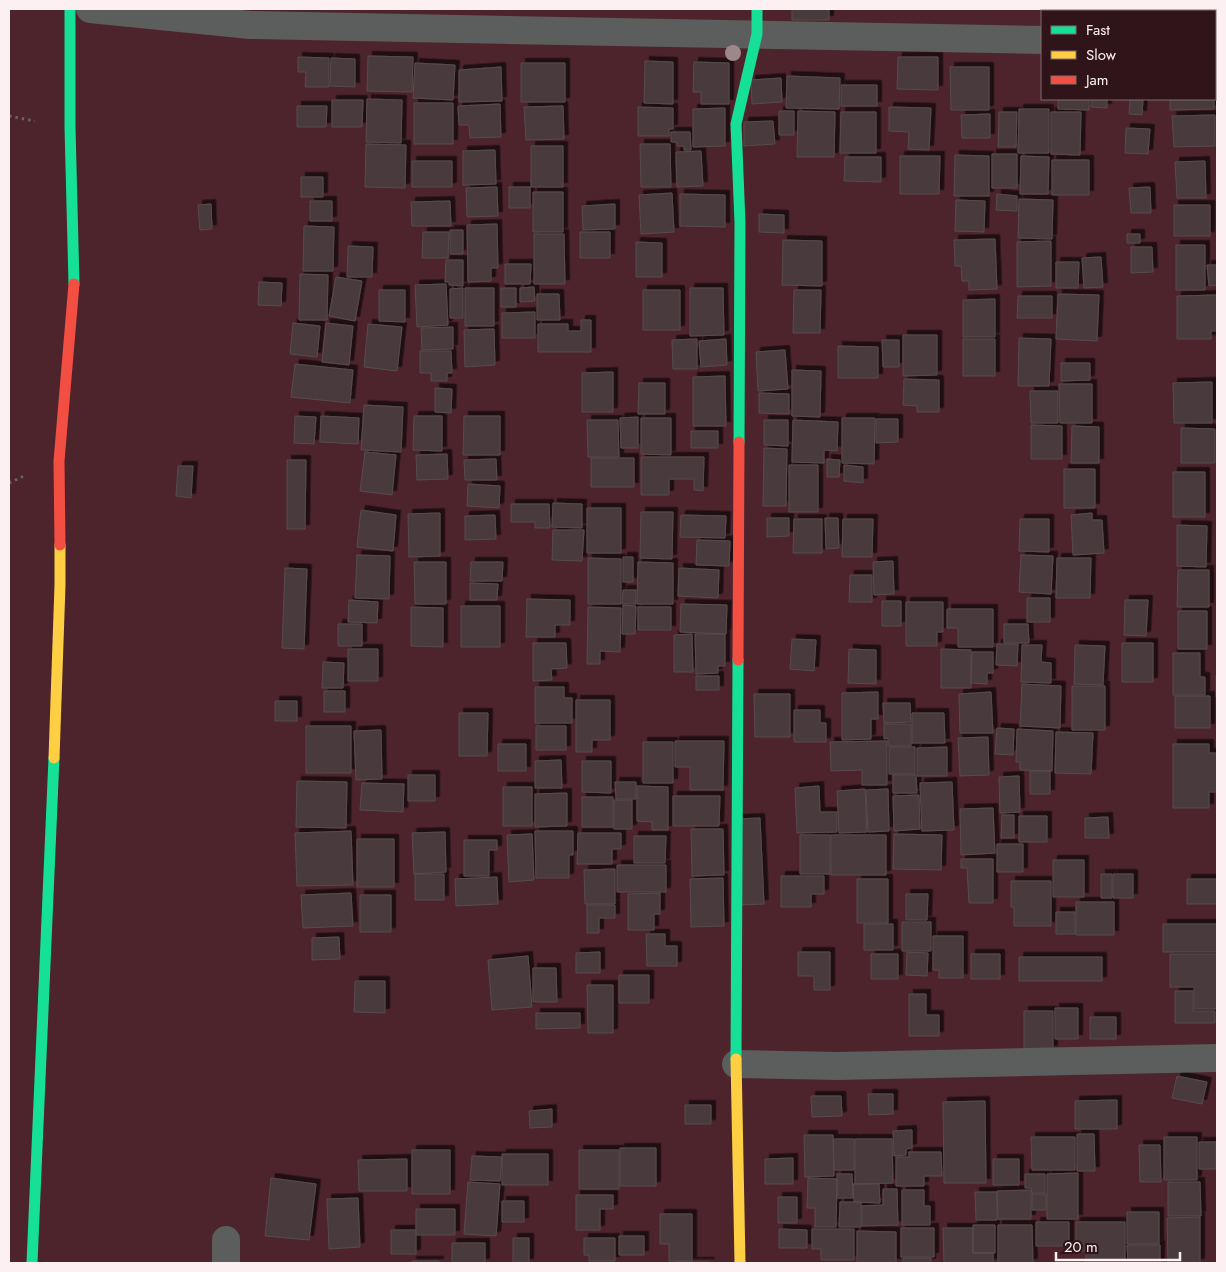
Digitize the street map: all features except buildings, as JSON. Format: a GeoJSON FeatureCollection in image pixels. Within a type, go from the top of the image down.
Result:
{"type":"FeatureCollection","features":[{"type":"Feature","properties":{"kind":"street"},"geometry":{"type":"LineString","coordinates":[[32,1263],[56,708],[60,585],[60,461],[74,280],[70,128],[70,9]]}},
{"type":"Feature","properties":{"kind":"street"},"geometry":{"type":"LineString","coordinates":[[90,9],[250,24],[758,21],[1041,40]]}},
{"type":"Feature","properties":{"kind":"street"},"geometry":{"type":"LineString","coordinates":[[740,1263],[736,1064],[740,223],[736,124],[758,21]]}},
{"type":"Feature","properties":{"kind":"street"},"geometry":{"type":"LineString","coordinates":[[736,1064],[838,1066],[1217,1058]]}},
{"type":"Feature","properties":{"kind":"shaded area"},"geometry":{"type":"Polygon","coordinates":[[[9,9],[1217,9],[1217,1263],[9,1263],[9,9]]]}},
{"type":"Feature","properties":{"kind":"traffic: fast"},"geometry":{"type":"LineString","coordinates":[[70,9],[70,127],[74,284]]}},
{"type":"Feature","properties":{"kind":"traffic: fast"},"geometry":{"type":"LineString","coordinates":[[739,442],[740,223],[736,124],[757,34],[757,9]]}},
{"type":"Feature","properties":{"kind":"traffic: fast"},"geometry":{"type":"LineString","coordinates":[[736,1059],[738,660]]}},
{"type":"Feature","properties":{"kind":"traffic: fast"},"geometry":{"type":"LineString","coordinates":[[32,1263],[54,758]]}},
{"type":"Feature","properties":{"kind":"traffic: slow"},"geometry":{"type":"LineString","coordinates":[[54,758],[60,545]]}},
{"type":"Feature","properties":{"kind":"traffic: slow"},"geometry":{"type":"LineString","coordinates":[[736,1059],[740,1263]]}},
{"type":"Feature","properties":{"kind":"traffic: jam"},"geometry":{"type":"LineString","coordinates":[[60,545],[59,461],[74,284]]}},
{"type":"Feature","properties":{"kind":"traffic: jam"},"geometry":{"type":"LineString","coordinates":[[738,660],[739,442]]}}]}
